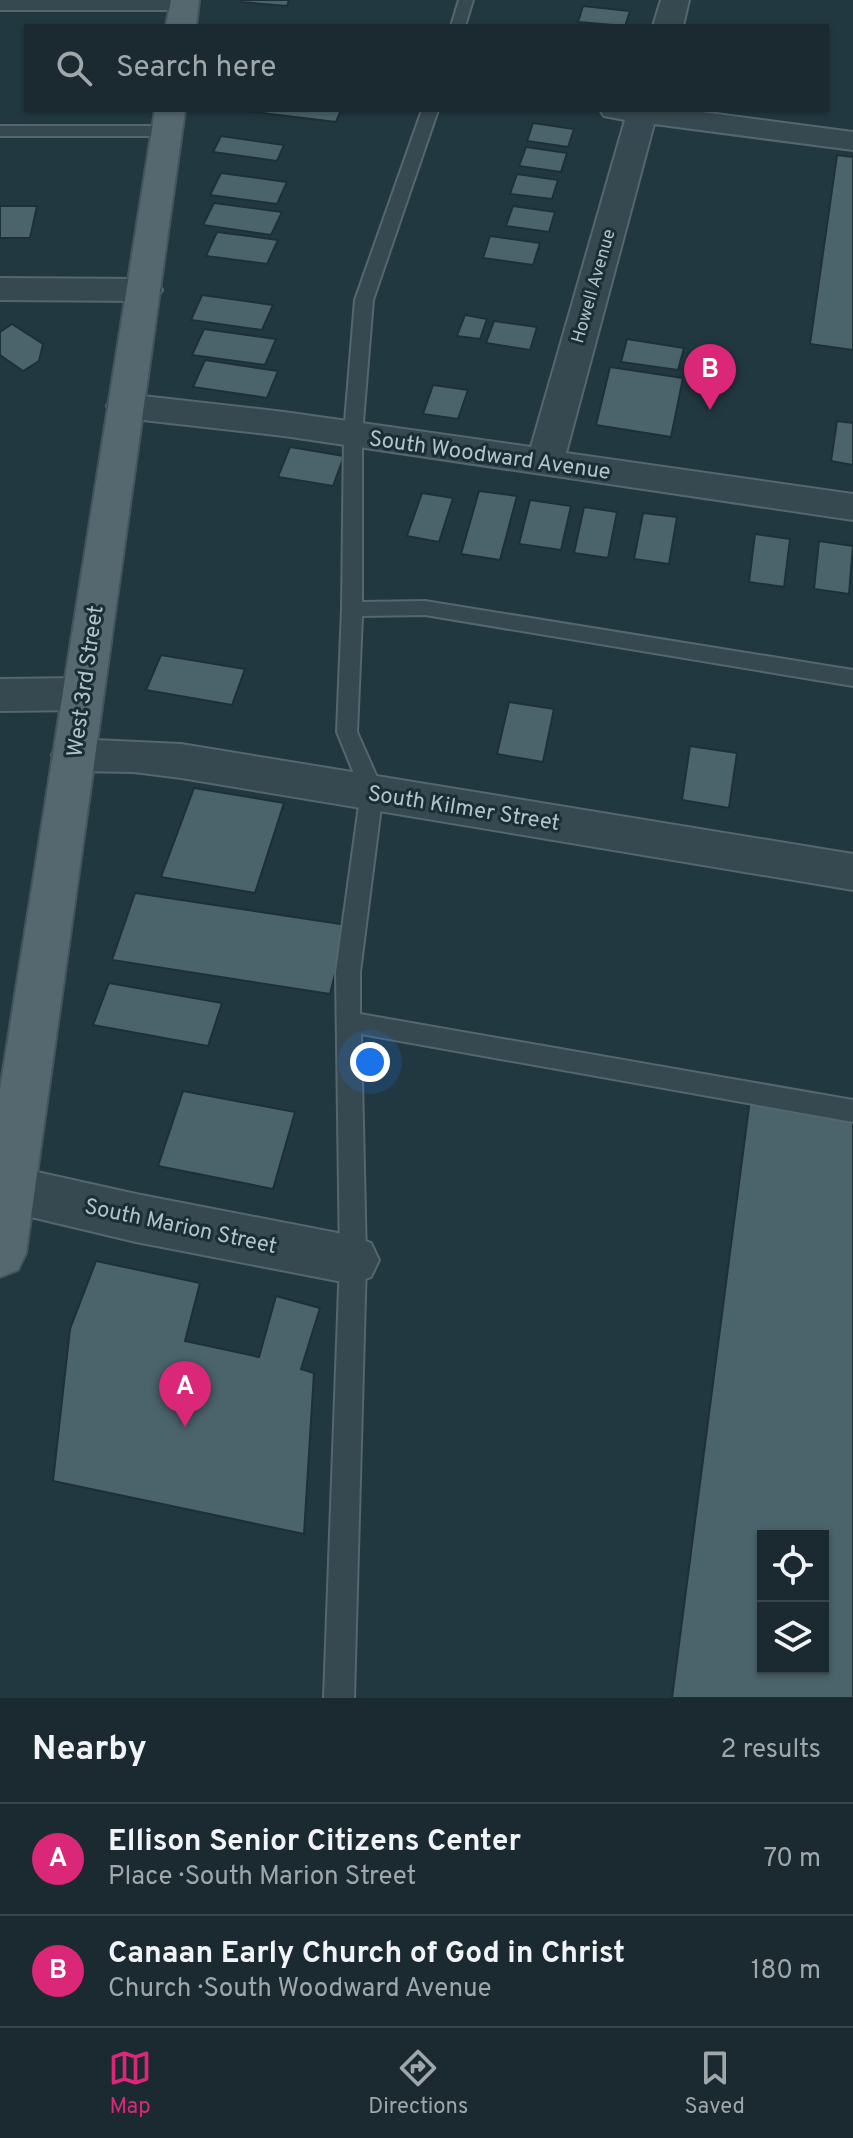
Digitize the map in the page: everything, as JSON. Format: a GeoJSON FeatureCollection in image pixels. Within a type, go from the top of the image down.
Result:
{"type":"FeatureCollection","features":[{"type":"Feature","properties":{"kind":"main road"},"geometry":{"type":"LineString","coordinates":[[181,24],[185,0]]}},
{"type":"Feature","properties":{"kind":"main road","name":"West 3rd Street"},"geometry":{"type":"LineString","coordinates":[[0,1253],[7,1178],[145,290],[168,121]]}},
{"type":"Feature","properties":{"kind":"street"},"geometry":{"type":"LineString","coordinates":[[0,1],[185,0]]}},
{"type":"Feature","properties":{"kind":"street"},"geometry":{"type":"LineString","coordinates":[[669,24],[675,0]]}},
{"type":"Feature","properties":{"kind":"street","name":"Howell Avenue"},"geometry":{"type":"LineString","coordinates":[[545,462],[633,112]]}},
{"type":"Feature","properties":{"kind":"street"},"geometry":{"type":"LineString","coordinates":[[640,112],[853,141]]}},
{"type":"Feature","properties":{"kind":"street"},"geometry":{"type":"LineString","coordinates":[[0,289],[145,290]]}},
{"type":"Feature","properties":{"kind":"street","name":"South Woodward Avenue"},"geometry":{"type":"LineString","coordinates":[[125,406],[353,434],[853,507]]}},
{"type":"Feature","properties":{"kind":"street"},"geometry":{"type":"LineString","coordinates":[[0,695],[82,694]]}},
{"type":"Feature","properties":{"kind":"street","name":"South Kilmer Street"},"geometry":{"type":"LineString","coordinates":[[73,755],[150,757],[853,872]]}},
{"type":"Feature","properties":{"kind":"street","name":"South Marion Street"},"geometry":{"type":"LineString","coordinates":[[7,1178],[136,1218],[353,1260]]}},
{"type":"Feature","properties":{"kind":"lane"},"geometry":{"type":"LineString","coordinates":[[459,24],[466,0]]}},
{"type":"Feature","properties":{"kind":"lane"},"geometry":{"type":"LineString","coordinates":[[339,1698],[353,1260],[348,972],[372,791],[347,732],[352,609],[353,434],[364,300],[429,112]]}},
{"type":"Feature","properties":{"kind":"lane"},"geometry":{"type":"LineString","coordinates":[[0,131],[168,121]]}},
{"type":"Feature","properties":{"kind":"lane"},"geometry":{"type":"LineString","coordinates":[[352,609],[425,608],[853,678]]}},
{"type":"Feature","properties":{"kind":"lane"},"geometry":{"type":"LineString","coordinates":[[349,1022],[853,1111]]}},
{"type":"Feature","properties":{"kind":"building"},"geometry":{"type":"Polygon","coordinates":[[[241,0],[289,0],[287,6],[241,0]]]}},
{"type":"Feature","properties":{"kind":"building"},"geometry":{"type":"Polygon","coordinates":[[[583,6],[630,11],[626,24],[578,22],[583,6]]]}},
{"type":"Feature","properties":{"kind":"building"},"geometry":{"type":"Polygon","coordinates":[[[254,112],[340,112],[336,122],[254,112]]]}},
{"type":"Feature","properties":{"kind":"building"},"geometry":{"type":"Polygon","coordinates":[[[533,123],[574,129],[568,147],[527,141],[533,123]]]}},
{"type":"Feature","properties":{"kind":"building"},"geometry":{"type":"Polygon","coordinates":[[[221,136],[284,145],[277,161],[213,152],[221,136]]]}},
{"type":"Feature","properties":{"kind":"building"},"geometry":{"type":"Polygon","coordinates":[[[526,147],[567,153],[561,172],[519,166],[526,147]]]}},
{"type":"Feature","properties":{"kind":"building"},"geometry":{"type":"Polygon","coordinates":[[[837,155],[853,157],[853,350],[810,344],[837,155]]]}},
{"type":"Feature","properties":{"kind":"building"},"geometry":{"type":"Polygon","coordinates":[[[221,173],[287,182],[277,204],[210,195],[221,173]]]}},
{"type":"Feature","properties":{"kind":"building"},"geometry":{"type":"Polygon","coordinates":[[[517,174],[558,180],[552,199],[510,194],[517,174]]]}},
{"type":"Feature","properties":{"kind":"building"},"geometry":{"type":"Polygon","coordinates":[[[214,203],[282,212],[271,235],[203,225],[214,203]]]}},
{"type":"Feature","properties":{"kind":"building"},"geometry":{"type":"Polygon","coordinates":[[[0,206],[37,206],[30,238],[0,238],[0,206]]]}},
{"type":"Feature","properties":{"kind":"building"},"geometry":{"type":"Polygon","coordinates":[[[513,206],[555,212],[549,232],[506,226],[513,206]]]}},
{"type":"Feature","properties":{"kind":"building"},"geometry":{"type":"Polygon","coordinates":[[[217,232],[278,240],[267,264],[206,256],[217,232]]]}},
{"type":"Feature","properties":{"kind":"building"},"geometry":{"type":"Polygon","coordinates":[[[490,236],[540,243],[533,265],[483,258],[490,236]]]}},
{"type":"Feature","properties":{"kind":"building"},"geometry":{"type":"Polygon","coordinates":[[[202,295],[273,305],[262,330],[191,320],[202,295]]]}},
{"type":"Feature","properties":{"kind":"building"},"geometry":{"type":"Polygon","coordinates":[[[465,315],[487,319],[480,339],[457,336],[465,315]]]}},
{"type":"Feature","properties":{"kind":"building"},"geometry":{"type":"Polygon","coordinates":[[[494,321],[537,327],[530,350],[486,343],[494,321]]]}},
{"type":"Feature","properties":{"kind":"building"},"geometry":{"type":"Polygon","coordinates":[[[12,324],[43,344],[39,361],[23,371],[0,355],[0,332],[12,324]]]}},
{"type":"Feature","properties":{"kind":"building"},"geometry":{"type":"Polygon","coordinates":[[[204,329],[276,339],[265,365],[192,355],[204,329]]]}},
{"type":"Feature","properties":{"kind":"building"},"geometry":{"type":"Polygon","coordinates":[[[627,339],[684,348],[678,370],[621,362],[627,339]]]}},
{"type":"Feature","properties":{"kind":"building"},"geometry":{"type":"Polygon","coordinates":[[[205,360],[278,371],[267,398],[193,387],[205,360]]]}},
{"type":"Feature","properties":{"kind":"building"},"geometry":{"type":"Polygon","coordinates":[[[610,367],[683,378],[671,437],[596,425],[610,367]]]}},
{"type":"Feature","properties":{"kind":"building"},"geometry":{"type":"Polygon","coordinates":[[[433,385],[468,390],[458,419],[423,414],[433,385]]]}},
{"type":"Feature","properties":{"kind":"building"},"geometry":{"type":"Polygon","coordinates":[[[837,421],[853,423],[853,465],[831,461],[837,421]]]}},
{"type":"Feature","properties":{"kind":"building"},"geometry":{"type":"Polygon","coordinates":[[[290,447],[344,456],[333,486],[278,477],[290,447]]]}},
{"type":"Feature","properties":{"kind":"building"},"geometry":{"type":"Polygon","coordinates":[[[479,491],[517,496],[500,560],[461,554],[479,491]]]}},
{"type":"Feature","properties":{"kind":"building"},"geometry":{"type":"Polygon","coordinates":[[[422,493],[453,498],[439,542],[407,536],[422,493]]]}},
{"type":"Feature","properties":{"kind":"building"},"geometry":{"type":"Polygon","coordinates":[[[530,500],[571,506],[561,550],[519,544],[530,500]]]}},
{"type":"Feature","properties":{"kind":"building"},"geometry":{"type":"Polygon","coordinates":[[[584,507],[617,512],[608,558],[574,553],[584,507]]]}},
{"type":"Feature","properties":{"kind":"building"},"geometry":{"type":"Polygon","coordinates":[[[643,513],[677,517],[669,564],[634,559],[643,513]]]}},
{"type":"Feature","properties":{"kind":"building"},"geometry":{"type":"Polygon","coordinates":[[[755,534],[790,539],[784,587],[749,582],[755,534]]]}},
{"type":"Feature","properties":{"kind":"building"},"geometry":{"type":"Polygon","coordinates":[[[819,541],[853,546],[849,594],[814,589],[819,541]]]}},
{"type":"Feature","properties":{"kind":"building"},"geometry":{"type":"Polygon","coordinates":[[[161,655],[245,669],[232,705],[146,690],[161,655]]]}},
{"type":"Feature","properties":{"kind":"building"},"geometry":{"type":"Polygon","coordinates":[[[509,702],[554,709],[543,762],[497,754],[509,702]]]}},
{"type":"Feature","properties":{"kind":"building"},"geometry":{"type":"Polygon","coordinates":[[[690,746],[737,753],[729,808],[682,800],[690,746]]]}},
{"type":"Feature","properties":{"kind":"building"},"geometry":{"type":"Polygon","coordinates":[[[194,788],[284,803],[255,893],[161,877],[194,788]]]}},
{"type":"Feature","properties":{"kind":"building"},"geometry":{"type":"Polygon","coordinates":[[[135,893],[347,925],[330,994],[112,960],[135,893]]]}},
{"type":"Feature","properties":{"kind":"building"},"geometry":{"type":"Polygon","coordinates":[[[109,983],[222,1003],[208,1046],[93,1025],[109,983]]]}},
{"type":"Feature","properties":{"kind":"building"},"geometry":{"type":"Polygon","coordinates":[[[183,1091],[295,1112],[273,1189],[158,1166],[183,1091]]]}},
{"type":"Feature","properties":{"kind":"building"},"geometry":{"type":"Polygon","coordinates":[[[750,1099],[853,1118],[853,1698],[672,1698],[750,1099]]]}},
{"type":"Feature","properties":{"kind":"building"},"geometry":{"type":"Polygon","coordinates":[[[96,1261],[200,1283],[185,1341],[259,1357],[276,1296],[320,1308],[301,1369],[314,1373],[304,1534],[53,1481],[70,1329],[96,1261]]]}},
{"type":"Feature","properties":{"kind":"place","name":"Canaan Early Church of God in Christ"},"geometry":{"type":"Point","coordinates":[710,410]}},
{"type":"Feature","properties":{"kind":"place","name":"Ellison Senior Citizens Center"},"geometry":{"type":"Point","coordinates":[185,1427]}}]}
